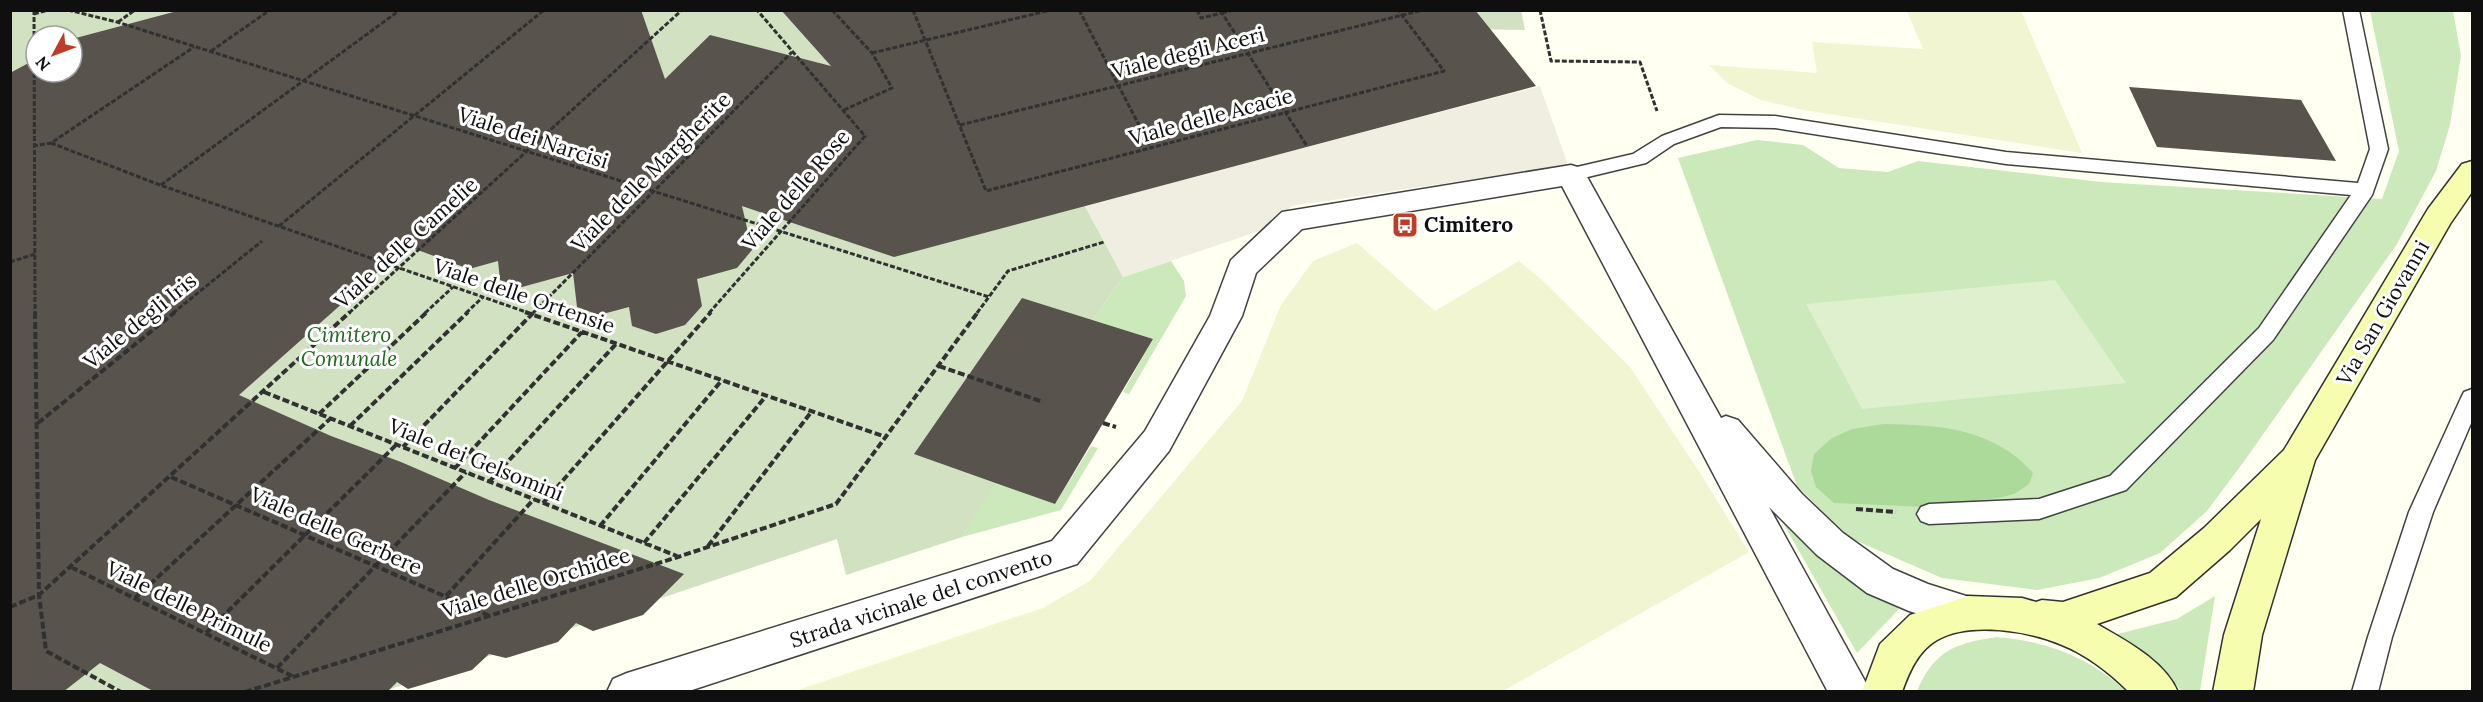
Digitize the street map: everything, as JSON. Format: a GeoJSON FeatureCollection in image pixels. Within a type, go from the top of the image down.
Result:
{"type":"FeatureCollection","features":[{"type":"Feature","properties":{"kind":"main road","name":"Via San Giovanni"},"geometry":{"type":"LineString","coordinates":[[2233,692],[2243,635],[2298,458],[2439,217],[2472,171]]}},
{"type":"Feature","properties":{"kind":"main road","name":"Via San Giovanni"},"geometry":{"type":"LineString","coordinates":[[2022,615],[2063,619],[2163,585],[2217,539],[2298,458]]}},
{"type":"Feature","properties":{"kind":"main road"},"geometry":{"type":"LineString","coordinates":[[1882,692],[1894,657],[1924,627],[1968,613],[2022,615],[2074,631],[2123,660],[2158,692]]}},
{"type":"Feature","properties":{"kind":"street","name":"Strada vicinale del convento"},"geometry":{"type":"LineString","coordinates":[[627,692],[1064,553],[1156,441],[1226,316],[1242,268],[1293,220],[1571,175]]}},
{"type":"Feature","properties":{"kind":"street"},"geometry":{"type":"LineString","coordinates":[[1571,175],[1683,378],[1835,667],[1851,692]]}},
{"type":"Feature","properties":{"kind":"street"},"geometry":{"type":"LineString","coordinates":[[1683,378],[1789,505],[1830,544],[1880,581],[1922,599],[1968,613]]}},
{"type":"Feature","properties":{"kind":"lane"},"geometry":{"type":"LineString","coordinates":[[1929,514],[2039,509],[2118,483],[2266,334],[2365,190],[2379,148],[2350,10]]}},
{"type":"Feature","properties":{"kind":"lane"},"geometry":{"type":"LineString","coordinates":[[1571,175],[1639,159],[1668,140],[1719,122],[1775,122],[2006,158],[2365,190]]}},
{"type":"Feature","properties":{"kind":"lane"},"geometry":{"type":"LineString","coordinates":[[2365,692],[2380,637],[2421,512],[2472,398]]}},
{"type":"Feature","properties":{"kind":"path"},"geometry":{"type":"LineString","coordinates":[[48,10],[34,12],[33,146],[39,595],[46,651],[121,692]]}},
{"type":"Feature","properties":{"kind":"path","name":"Viale dei Narcisi"},"geometry":{"type":"LineString","coordinates":[[68,10],[117,22],[211,51],[989,297]]}},
{"type":"Feature","properties":{"kind":"path"},"geometry":{"type":"LineString","coordinates":[[117,22],[135,10]]}},
{"type":"Feature","properties":{"kind":"path"},"geometry":{"type":"LineString","coordinates":[[211,51],[270,10]]}},
{"type":"Feature","properties":{"kind":"path"},"geometry":{"type":"LineString","coordinates":[[160,185],[400,10]]}},
{"type":"Feature","properties":{"kind":"path"},"geometry":{"type":"LineString","coordinates":[[278,226],[544,10]]}},
{"type":"Feature","properties":{"kind":"path"},"geometry":{"type":"LineString","coordinates":[[672,10],[681,12]]}},
{"type":"Feature","properties":{"kind":"path","name":"Viale delle Rose"},"geometry":{"type":"LineString","coordinates":[[543,503],[865,136],[757,10]]}},
{"type":"Feature","properties":{"kind":"path"},"geometry":{"type":"LineString","coordinates":[[832,10],[872,53],[892,88],[844,110]]}},
{"type":"Feature","properties":{"kind":"path"},"geometry":{"type":"LineString","coordinates":[[913,10],[960,125]]}},
{"type":"Feature","properties":{"kind":"path"},"geometry":{"type":"LineString","coordinates":[[872,53],[1051,10]]}},
{"type":"Feature","properties":{"kind":"path"},"geometry":{"type":"LineString","coordinates":[[1079,10],[1151,148]]}},
{"type":"Feature","properties":{"kind":"path"},"geometry":{"type":"LineString","coordinates":[[1197,10],[1202,18],[1234,10]]}},
{"type":"Feature","properties":{"kind":"path"},"geometry":{"type":"LineString","coordinates":[[1398,10],[1402,15]]}},
{"type":"Feature","properties":{"kind":"path","name":"Viale degli Aceri"},"geometry":{"type":"LineString","coordinates":[[960,125],[1423,10]]}},
{"type":"Feature","properties":{"kind":"path"},"geometry":{"type":"LineString","coordinates":[[1540,10],[1551,61],[1640,62],[1668,140]]}},
{"type":"Feature","properties":{"kind":"path","name":"Viale delle Camelie"},"geometry":{"type":"LineString","coordinates":[[10,608],[39,595],[71,567],[681,12]]}},
{"type":"Feature","properties":{"kind":"path"},"geometry":{"type":"LineString","coordinates":[[1222,13],[1307,146]]}},
{"type":"Feature","properties":{"kind":"path","name":"Viale delle Acacie"},"geometry":{"type":"LineString","coordinates":[[960,125],[986,191],[1444,71],[1402,15]]}},
{"type":"Feature","properties":{"kind":"path"},"geometry":{"type":"LineString","coordinates":[[33,146],[51,143],[194,46]]}},
{"type":"Feature","properties":{"kind":"path","name":"Viale delle Margherite"},"geometry":{"type":"LineString","coordinates":[[403,447],[792,52]]}},
{"type":"Feature","properties":{"kind":"path","name":"Viale delle Ortensie"},"geometry":{"type":"LineString","coordinates":[[51,143],[160,185],[886,437]]}},
{"type":"Feature","properties":{"kind":"path","name":"Viale degli Iris"},"geometry":{"type":"LineString","coordinates":[[37,423],[262,241]]}},
{"type":"Feature","properties":{"kind":"path"},"geometry":{"type":"LineString","coordinates":[[886,437],[1008,271],[1104,242]]}},
{"type":"Feature","properties":{"kind":"path"},"geometry":{"type":"LineString","coordinates":[[10,262],[35,254]]}},
{"type":"Feature","properties":{"kind":"path"},"geometry":{"type":"LineString","coordinates":[[319,414],[453,286]]}},
{"type":"Feature","properties":{"kind":"path"},"geometry":{"type":"LineString","coordinates":[[350,426],[483,297]]}},
{"type":"Feature","properties":{"kind":"path"},"geometry":{"type":"LineString","coordinates":[[455,468],[582,332]]}},
{"type":"Feature","properties":{"kind":"path"},"geometry":{"type":"LineString","coordinates":[[489,482],[616,344]]}},
{"type":"Feature","properties":{"kind":"path"},"geometry":{"type":"LineString","coordinates":[[938,366],[1043,402]]}},
{"type":"Feature","properties":{"kind":"path"},"geometry":{"type":"LineString","coordinates":[[600,526],[722,380]]}},
{"type":"Feature","properties":{"kind":"path","name":"Viale dei Gelsomini"},"geometry":{"type":"LineString","coordinates":[[264,392],[678,556]]}},
{"type":"Feature","properties":{"kind":"path"},"geometry":{"type":"LineString","coordinates":[[644,543],[766,395]]}},
{"type":"Feature","properties":{"kind":"path"},"geometry":{"type":"LineString","coordinates":[[708,547],[812,411]]}},
{"type":"Feature","properties":{"kind":"path"},"geometry":{"type":"LineString","coordinates":[[135,598],[331,418]]}},
{"type":"Feature","properties":{"kind":"path","name":"Viale delle Orchidee"},"geometry":{"type":"LineString","coordinates":[[245,692],[708,547],[836,504],[886,437]]}},
{"type":"Feature","properties":{"kind":"path"},"geometry":{"type":"LineString","coordinates":[[206,633],[397,444]]}},
{"type":"Feature","properties":{"kind":"path"},"geometry":{"type":"LineString","coordinates":[[277,668],[466,472]]}},
{"type":"Feature","properties":{"kind":"path","name":"Viale delle Gerbere"},"geometry":{"type":"LineString","coordinates":[[170,476],[489,615]]}},
{"type":"Feature","properties":{"kind":"path"},"geometry":{"type":"LineString","coordinates":[[446,596],[534,499]]}},
{"type":"Feature","properties":{"kind":"path"},"geometry":{"type":"LineString","coordinates":[[1789,505],[1929,514]]}},
{"type":"Feature","properties":{"kind":"path","name":"Viale delle Primule"},"geometry":{"type":"LineString","coordinates":[[71,567],[293,676]]}},
{"type":"Feature","properties":{"kind":"green space","name":"Cimitero Comunale"},"geometry":{"type":"Polygon","coordinates":[[[1521,10],[1525,30],[1477,29],[1085,206],[1123,277],[1093,320],[1153,339],[1055,504],[995,483],[962,537],[846,575],[837,539],[385,691],[11,692],[10,11],[1521,10]]]}},
{"type":"Feature","properties":{"kind":"green space"},"geometry":{"type":"Polygon","coordinates":[[[1907,11],[2021,11],[2082,153],[1803,110],[1761,100],[1727,83],[1709,65],[1817,73],[1812,42],[1923,49],[1907,11]]]}},
{"type":"Feature","properties":{"kind":"green space"},"geometry":{"type":"Polygon","coordinates":[[[2370,11],[2453,11],[2461,56],[2450,125],[2436,171],[2397,244],[2245,460],[2207,511],[2160,553],[2099,578],[2037,590],[1942,578],[1850,538],[1797,486],[1678,158],[1757,140],[1803,145],[1839,168],[1888,172],[1918,161],[2101,182],[2382,199],[2399,151],[2370,11]]]}},
{"type":"Feature","properties":{"kind":"green space"},"geometry":{"type":"Polygon","coordinates":[[[1357,243],[1435,311],[1519,261],[1543,281],[1630,367],[1749,552],[1503,691],[795,691],[1043,608],[1090,581],[1242,401],[1281,305],[1313,261],[1357,243]]]}},
{"type":"Feature","properties":{"kind":"green space"},"geometry":{"type":"Polygon","coordinates":[[[1171,261],[1184,281],[1186,296],[1129,394],[1123,392],[1153,339],[1093,320],[1123,277],[1171,261]]]}},
{"type":"Feature","properties":{"kind":"green space"},"geometry":{"type":"Polygon","coordinates":[[[2055,280],[2126,383],[1862,409],[1806,304],[2055,280]]]}},
{"type":"Feature","properties":{"kind":"green space"},"geometry":{"type":"Polygon","coordinates":[[[1884,424],[1945,428],[1983,438],[2001,446],[2033,473],[2029,484],[2016,493],[2003,497],[1927,507],[1834,503],[1816,487],[1811,471],[1814,454],[1832,438],[1852,429],[1884,424]]]}},
{"type":"Feature","properties":{"kind":"green space"},"geometry":{"type":"Polygon","coordinates":[[[1091,446],[1098,448],[1061,510],[962,537],[994,482],[1055,504],[1091,446]]]}},
{"type":"Feature","properties":{"kind":"green space"},"geometry":{"type":"Polygon","coordinates":[[[1783,523],[1846,575],[1899,609],[1857,653],[1783,523]]]}},
{"type":"Feature","properties":{"kind":"green space"},"geometry":{"type":"Polygon","coordinates":[[[2215,596],[2200,691],[2182,691],[2154,664],[2110,636],[2177,619],[2215,596]]]}},
{"type":"Feature","properties":{"kind":"green space"},"geometry":{"type":"Polygon","coordinates":[[[1997,637],[2033,642],[2066,653],[2097,669],[2126,691],[1917,691],[1931,667],[1948,651],[1969,642],[1997,637]]]}},
{"type":"Feature","properties":{"kind":"shaded area"},"geometry":{"type":"Polygon","coordinates":[[[1540,86],[1568,165],[1292,206],[1271,227],[1123,277],[1085,205],[1540,86]]]}},
{"type":"Feature","properties":{"kind":"building","name":"Cimitero Comunale"},"geometry":{"type":"Polygon","coordinates":[[[181,10],[641,10],[665,79],[710,35],[831,66],[781,10],[1475,10],[1536,86],[894,257],[742,206],[752,250],[737,268],[697,279],[702,306],[685,325],[656,334],[632,326],[629,307],[599,315],[577,307],[573,273],[522,287],[500,280],[498,261],[469,269],[407,246],[239,395],[331,436],[401,462],[489,500],[684,574],[643,615],[593,631],[576,623],[558,642],[506,658],[489,654],[472,670],[408,689],[397,682],[387,692],[155,692],[100,663],[63,692],[10,692],[10,73],[24,65],[24,84],[84,84],[84,36],[181,10]]]}},
{"type":"Feature","properties":{"kind":"building"},"geometry":{"type":"Polygon","coordinates":[[[2129,87],[2301,100],[2336,161],[2157,147],[2129,87]]]}},
{"type":"Feature","properties":{"kind":"building"},"geometry":{"type":"Polygon","coordinates":[[[1022,298],[1153,339],[1055,504],[914,454],[1022,298]]]}},
{"type":"Feature","properties":{"kind":"place","name":"Cimitero"},"geometry":{"type":"Point","coordinates":[1405,225]}}]}
